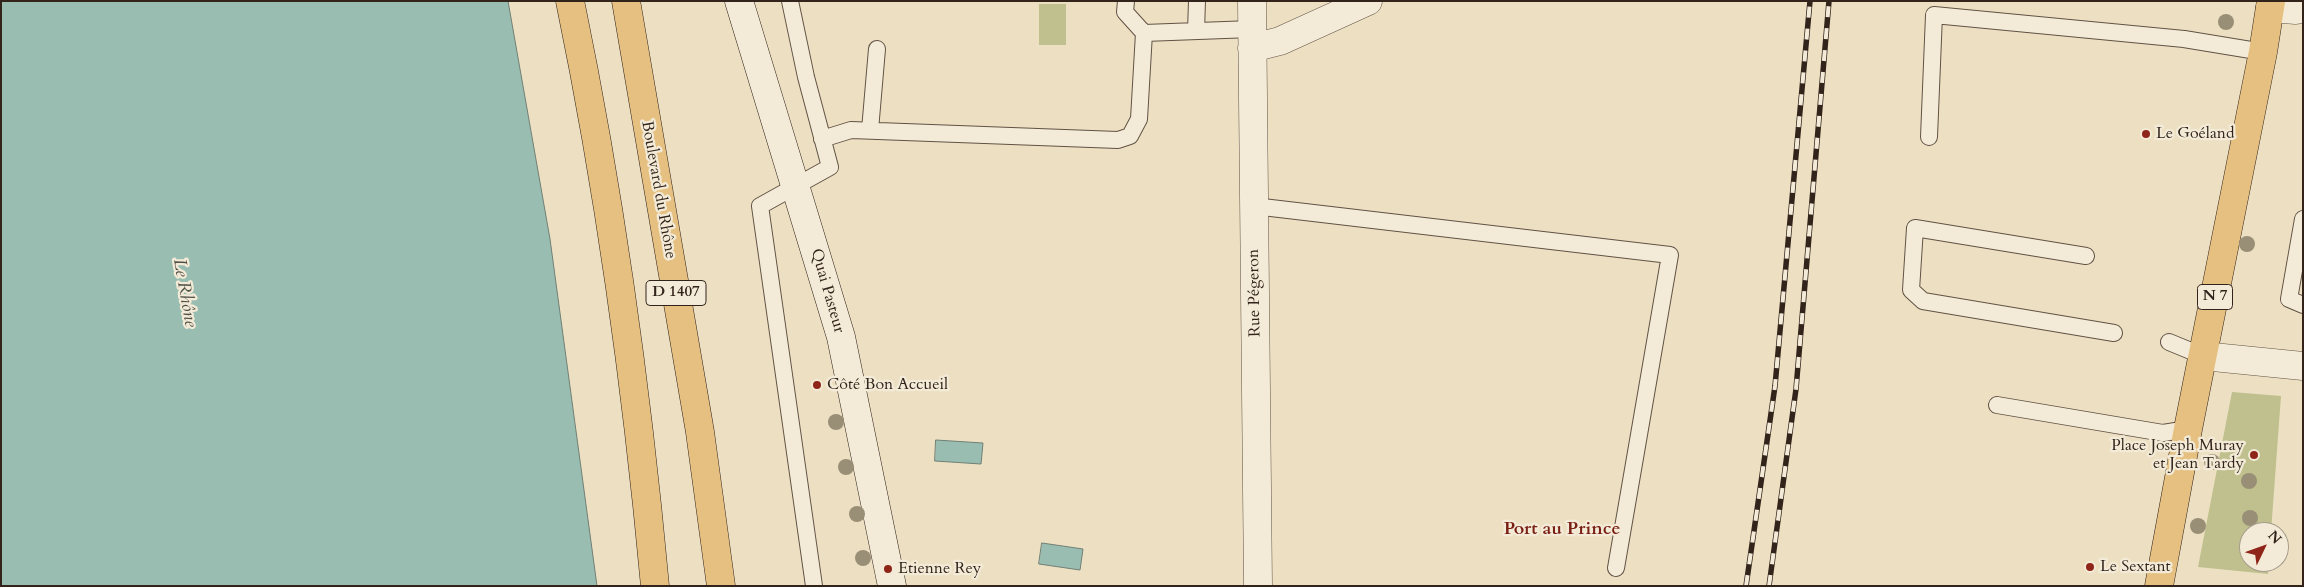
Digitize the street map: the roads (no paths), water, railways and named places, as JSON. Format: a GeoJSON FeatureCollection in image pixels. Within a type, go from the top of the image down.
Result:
{"type":"FeatureCollection","features":[{"type":"Feature","properties":{"kind":"main road","name":"D 1407"},"geometry":{"type":"LineString","coordinates":[[570,1],[593,111],[640,434],[655,586]]}},
{"type":"Feature","properties":{"kind":"main road","name":"Boulevard du Rhône"},"geometry":{"type":"LineString","coordinates":[[626,1],[700,432],[721,586]]}},
{"type":"Feature","properties":{"kind":"main road","name":"N 7"},"geometry":{"type":"LineString","coordinates":[[2159,586],[2263,52],[2270,4]]}},
{"type":"Feature","properties":{"kind":"street","name":"Quai Pasteur"},"geometry":{"type":"LineString","coordinates":[[739,1],[841,337],[892,586]]}},
{"type":"Feature","properties":{"kind":"street","name":"Rue Pégeron"},"geometry":{"type":"LineString","coordinates":[[1252,1],[1258,586]]}},
{"type":"Feature","properties":{"kind":"street"},"geometry":{"type":"LineString","coordinates":[[1252,38],[1280,41],[1368,1]]}},
{"type":"Feature","properties":{"kind":"street"},"geometry":{"type":"LineString","coordinates":[[2270,4],[2296,10],[2303,9]]}},
{"type":"Feature","properties":{"kind":"street"},"geometry":{"type":"LineString","coordinates":[[2203,356],[2303,366]]}},
{"type":"Feature","properties":{"kind":"lane"},"geometry":{"type":"LineString","coordinates":[[790,1],[806,77],[830,167],[760,206],[814,586]]}},
{"type":"Feature","properties":{"kind":"lane"},"geometry":{"type":"LineString","coordinates":[[822,139],[851,130],[1118,140],[1130,136],[1139,119],[1144,34],[1125,12],[1126,1]]}},
{"type":"Feature","properties":{"kind":"lane"},"geometry":{"type":"LineString","coordinates":[[1196,31],[1197,1]]}},
{"type":"Feature","properties":{"kind":"lane"},"geometry":{"type":"LineString","coordinates":[[1929,138],[1934,15],[2184,39],[2263,52]]}},
{"type":"Feature","properties":{"kind":"lane"},"geometry":{"type":"LineString","coordinates":[[1144,34],[1196,31],[1252,38]]}},
{"type":"Feature","properties":{"kind":"lane"},"geometry":{"type":"LineString","coordinates":[[870,130],[877,49]]}},
{"type":"Feature","properties":{"kind":"lane"},"geometry":{"type":"LineString","coordinates":[[1254,206],[1670,255],[1616,568]]}},
{"type":"Feature","properties":{"kind":"lane"},"geometry":{"type":"LineString","coordinates":[[2303,219],[2289,299],[2303,304]]}},
{"type":"Feature","properties":{"kind":"lane"},"geometry":{"type":"LineString","coordinates":[[2086,256],[1915,228],[1911,290],[1922,301],[2114,333]]}},
{"type":"Feature","properties":{"kind":"lane"},"geometry":{"type":"LineString","coordinates":[[2169,342],[2203,356]]}},
{"type":"Feature","properties":{"kind":"lane"},"geometry":{"type":"LineString","coordinates":[[1997,405],[2163,434],[2188,430]]}},
{"type":"Feature","properties":{"kind":"water","name":"Le Rhône"},"geometry":{"type":"Polygon","coordinates":[[[1,1],[508,1],[550,239],[597,586],[1,586],[1,1]]]}},
{"type":"Feature","properties":{"kind":"water"},"geometry":{"type":"Polygon","coordinates":[[[936,440],[983,443],[981,464],[935,461],[936,440]]]}},
{"type":"Feature","properties":{"kind":"water"},"geometry":{"type":"Polygon","coordinates":[[[1042,543],[1083,549],[1080,570],[1039,564],[1042,543]]]}},
{"type":"Feature","properties":{"kind":"railway"},"geometry":{"type":"LineString","coordinates":[[1746,586],[1775,386],[1810,1]]}},
{"type":"Feature","properties":{"kind":"railway"},"geometry":{"type":"LineString","coordinates":[[1769,586],[1796,389],[1829,1]]}},
{"type":"Feature","properties":{"kind":"place","name":"Le Goéland"},"geometry":{"type":"Point","coordinates":[2146,134]}},
{"type":"Feature","properties":{"kind":"place","name":"Côté Bon Accueil"},"geometry":{"type":"Point","coordinates":[817,385]}},
{"type":"Feature","properties":{"kind":"place","name":"Place Joseph Muray et Jean Tardy"},"geometry":{"type":"Point","coordinates":[2254,455]}},
{"type":"Feature","properties":{"kind":"place","name":"Le Sextant"},"geometry":{"type":"Point","coordinates":[2090,567]}},
{"type":"Feature","properties":{"kind":"place","name":"Etienne Rey"},"geometry":{"type":"Point","coordinates":[888,569]}},
{"type":"Feature","properties":{"kind":"district","name":"Port au Prince"},"geometry":{"type":"Point","coordinates":[1562,530]}}]}
